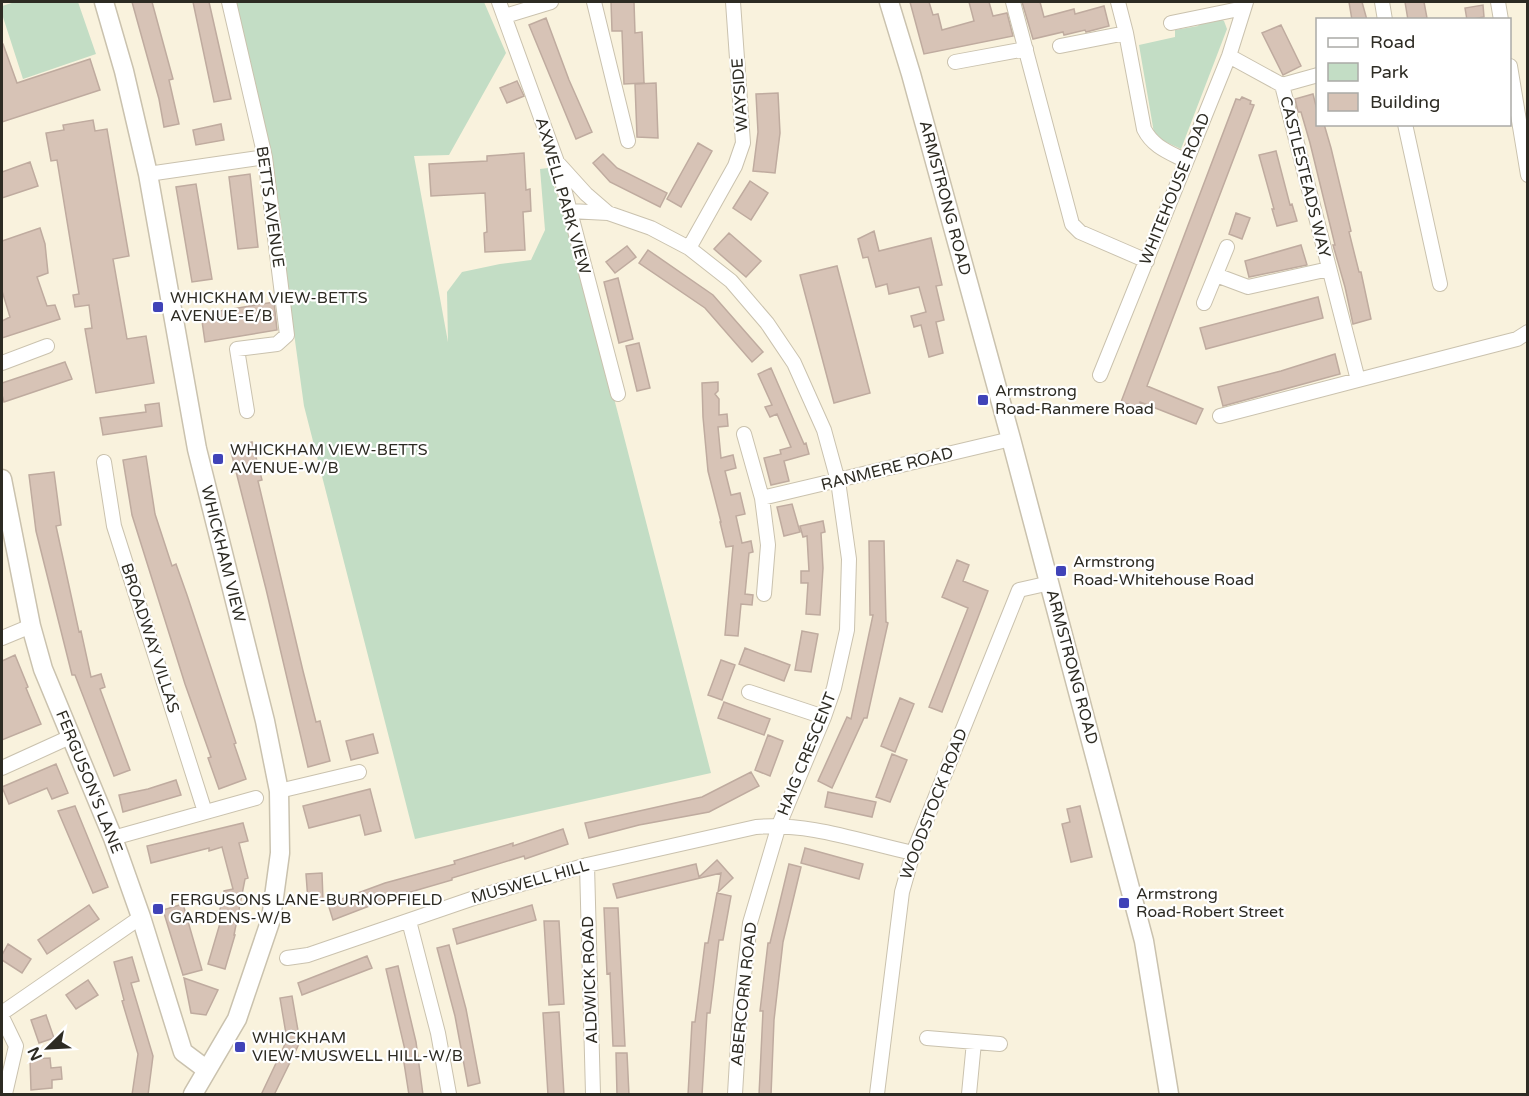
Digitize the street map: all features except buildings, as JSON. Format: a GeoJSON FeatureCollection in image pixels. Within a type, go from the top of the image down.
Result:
{"type":"FeatureCollection","features":[{"type":"Feature","properties":{"kind":"street","name":"WHICKHAM VIEW"},"geometry":{"type":"LineString","coordinates":[[104,2],[124,71],[148,174],[197,449],[265,721],[279,791],[280,853],[271,918],[237,1019],[193,1095]]}},
{"type":"Feature","properties":{"kind":"street","name":"BETTS AVENUE"},"geometry":{"type":"LineString","coordinates":[[229,2],[265,157],[287,335],[277,344],[237,350],[247,411]]}},
{"type":"Feature","properties":{"kind":"street","name":"AXWELL PARK VIEW"},"geometry":{"type":"LineString","coordinates":[[499,2],[556,162],[618,393]]}},
{"type":"Feature","properties":{"kind":"street"},"geometry":{"type":"LineString","coordinates":[[505,16],[550,2]]}},
{"type":"Feature","properties":{"kind":"street"},"geometry":{"type":"LineString","coordinates":[[594,2],[628,141]]}},
{"type":"Feature","properties":{"kind":"street","name":"WAYSIDE"},"geometry":{"type":"LineString","coordinates":[[689,248],[735,166],[743,143],[733,2]]}},
{"type":"Feature","properties":{"kind":"street","name":"ARMSTRONG ROAD"},"geometry":{"type":"LineString","coordinates":[[889,2],[911,74],[1011,439],[1144,941],[1169,1095]]}},
{"type":"Feature","properties":{"kind":"street"},"geometry":{"type":"LineString","coordinates":[[1013,2],[1072,224],[1080,232],[1147,261]]}},
{"type":"Feature","properties":{"kind":"street"},"geometry":{"type":"LineString","coordinates":[[1118,2],[1144,129],[1148,138],[1155,145],[1186,161]]}},
{"type":"Feature","properties":{"kind":"street"},"geometry":{"type":"LineString","coordinates":[[1382,2],[1385,18]]}},
{"type":"Feature","properties":{"kind":"street"},"geometry":{"type":"LineString","coordinates":[[1498,2],[1501,18]]}},
{"type":"Feature","properties":{"kind":"street"},"geometry":{"type":"LineString","coordinates":[[1171,22],[1245,5]]}},
{"type":"Feature","properties":{"kind":"street","name":"WHITEHOUSE ROAD"},"geometry":{"type":"LineString","coordinates":[[1100,375],[1229,56],[1245,5]]}},
{"type":"Feature","properties":{"kind":"street"},"geometry":{"type":"LineString","coordinates":[[1060,46],[1126,33]]}},
{"type":"Feature","properties":{"kind":"street"},"geometry":{"type":"LineString","coordinates":[[955,62],[1027,52]]}},
{"type":"Feature","properties":{"kind":"street"},"geometry":{"type":"LineString","coordinates":[[1229,56],[1282,85],[1316,75]]}},
{"type":"Feature","properties":{"kind":"street"},"geometry":{"type":"LineString","coordinates":[[1511,78],[1527,175]]}},
{"type":"Feature","properties":{"kind":"street","name":"CASTLESTEADS WAY"},"geometry":{"type":"LineString","coordinates":[[1282,85],[1358,380]]}},
{"type":"Feature","properties":{"kind":"street"},"geometry":{"type":"LineString","coordinates":[[1405,126],[1440,284]]}},
{"type":"Feature","properties":{"kind":"street"},"geometry":{"type":"LineString","coordinates":[[148,174],[265,157]]}},
{"type":"Feature","properties":{"kind":"street","name":"HAIG CRESCENT"},"geometry":{"type":"LineString","coordinates":[[556,162],[586,194],[608,213],[651,228],[689,248],[730,281],[767,324],[794,363],[824,430],[838,482],[849,559],[847,630],[834,688],[824,717],[779,825]]}},
{"type":"Feature","properties":{"kind":"street"},"geometry":{"type":"LineString","coordinates":[[570,211],[608,213]]}},
{"type":"Feature","properties":{"kind":"street"},"geometry":{"type":"LineString","coordinates":[[1204,303],[1227,247]]}},
{"type":"Feature","properties":{"kind":"street","name":"CASTLESTEADS WAY"},"geometry":{"type":"LineString","coordinates":[[1216,275],[1248,287],[1329,269]]}},
{"type":"Feature","properties":{"kind":"street"},"geometry":{"type":"LineString","coordinates":[[1220,416],[1517,339],[1527,332]]}},
{"type":"Feature","properties":{"kind":"street"},"geometry":{"type":"LineString","coordinates":[[2,363],[47,346]]}},
{"type":"Feature","properties":{"kind":"street"},"geometry":{"type":"LineString","coordinates":[[744,434],[762,498],[768,545],[764,594]]}},
{"type":"Feature","properties":{"kind":"street","name":"RANMERE ROAD"},"geometry":{"type":"LineString","coordinates":[[762,498],[838,482],[1011,439]]}},
{"type":"Feature","properties":{"kind":"street","name":"BROADWAY VILLAS"},"geometry":{"type":"LineString","coordinates":[[104,462],[114,526],[205,812]]}},
{"type":"Feature","properties":{"kind":"street","name":"FERGUSON'S LANE"},"geometry":{"type":"LineString","coordinates":[[2,479],[31,626],[43,669],[112,838],[141,917],[183,1052],[207,1070]]}},
{"type":"Feature","properties":{"kind":"street","name":"WOODSTOCK ROAD"},"geometry":{"type":"LineString","coordinates":[[877,1095],[902,892],[913,853],[1019,590],[1050,583]]}},
{"type":"Feature","properties":{"kind":"street"},"geometry":{"type":"LineString","coordinates":[[2,638],[31,626]]}},
{"type":"Feature","properties":{"kind":"street"},"geometry":{"type":"LineString","coordinates":[[749,692],[824,717]]}},
{"type":"Feature","properties":{"kind":"street"},"geometry":{"type":"LineString","coordinates":[[2,768],[70,737]]}},
{"type":"Feature","properties":{"kind":"street"},"geometry":{"type":"LineString","coordinates":[[279,791],[358,772]]}},
{"type":"Feature","properties":{"kind":"street"},"geometry":{"type":"LineString","coordinates":[[112,838],[256,798]]}},
{"type":"Feature","properties":{"kind":"street","name":"MUSWELL HILL"},"geometry":{"type":"LineString","coordinates":[[286,958],[308,955],[477,897],[587,865],[756,827],[779,825],[813,830],[913,853]]}},
{"type":"Feature","properties":{"kind":"street","name":"ABERCORN ROAD"},"geometry":{"type":"LineString","coordinates":[[735,1095],[740,1010],[750,923],[779,825]]}},
{"type":"Feature","properties":{"kind":"street","name":"ALDWICK ROAD"},"geometry":{"type":"LineString","coordinates":[[587,865],[593,1095]]}},
{"type":"Feature","properties":{"kind":"street"},"geometry":{"type":"LineString","coordinates":[[5,1095],[16,1046],[2,1015],[141,917]]}},
{"type":"Feature","properties":{"kind":"street"},"geometry":{"type":"LineString","coordinates":[[409,921],[438,1034],[448,1095]]}},
{"type":"Feature","properties":{"kind":"street"},"geometry":{"type":"LineString","coordinates":[[927,1038],[1000,1044]]}},
{"type":"Feature","properties":{"kind":"street"},"geometry":{"type":"LineString","coordinates":[[969,1095],[974,1042]]}},
{"type":"Feature","properties":{"kind":"green space"},"geometry":{"type":"Polygon","coordinates":[[[15,2],[78,2],[96,54],[23,79],[2,14],[2,6],[15,2]]]}},
{"type":"Feature","properties":{"kind":"green space"},"geometry":{"type":"Polygon","coordinates":[[[236,2],[484,2],[506,53],[449,155],[414,156],[448,342],[447,292],[462,272],[531,260],[545,230],[540,169],[548,168],[564,216],[615,402],[711,773],[415,839],[304,406],[270,159],[236,2]]]}},
{"type":"Feature","properties":{"kind":"green space"},"geometry":{"type":"Polygon","coordinates":[[[1217,17],[1224,21],[1227,29],[1181,149],[1157,138],[1154,133],[1139,45],[1175,37],[1175,30],[1198,26],[1201,20],[1217,17]]]}},
{"type":"Feature","properties":{"kind":"place","name":"WHICKHAM VIEW-BETTS AVENUE-E/B"},"geometry":{"type":"Point","coordinates":[158,307]}},
{"type":"Feature","properties":{"kind":"place","name":"Armstrong Road-Ranmere Road"},"geometry":{"type":"Point","coordinates":[983,400]}},
{"type":"Feature","properties":{"kind":"place","name":"WHICKHAM VIEW-BETTS AVENUE-W/B"},"geometry":{"type":"Point","coordinates":[218,459]}},
{"type":"Feature","properties":{"kind":"place","name":"Armstrong Road-Whitehouse Road"},"geometry":{"type":"Point","coordinates":[1061,571]}},
{"type":"Feature","properties":{"kind":"place","name":"Armstrong Road-Robert Street"},"geometry":{"type":"Point","coordinates":[1124,903]}},
{"type":"Feature","properties":{"kind":"place","name":"FERGUSONS LANE-BURNOPFIELD GARDENS-W/B"},"geometry":{"type":"Point","coordinates":[158,909]}},
{"type":"Feature","properties":{"kind":"place","name":"WHICKHAM VIEW-MUSWELL HILL-W/B"},"geometry":{"type":"Point","coordinates":[240,1047]}}]}
